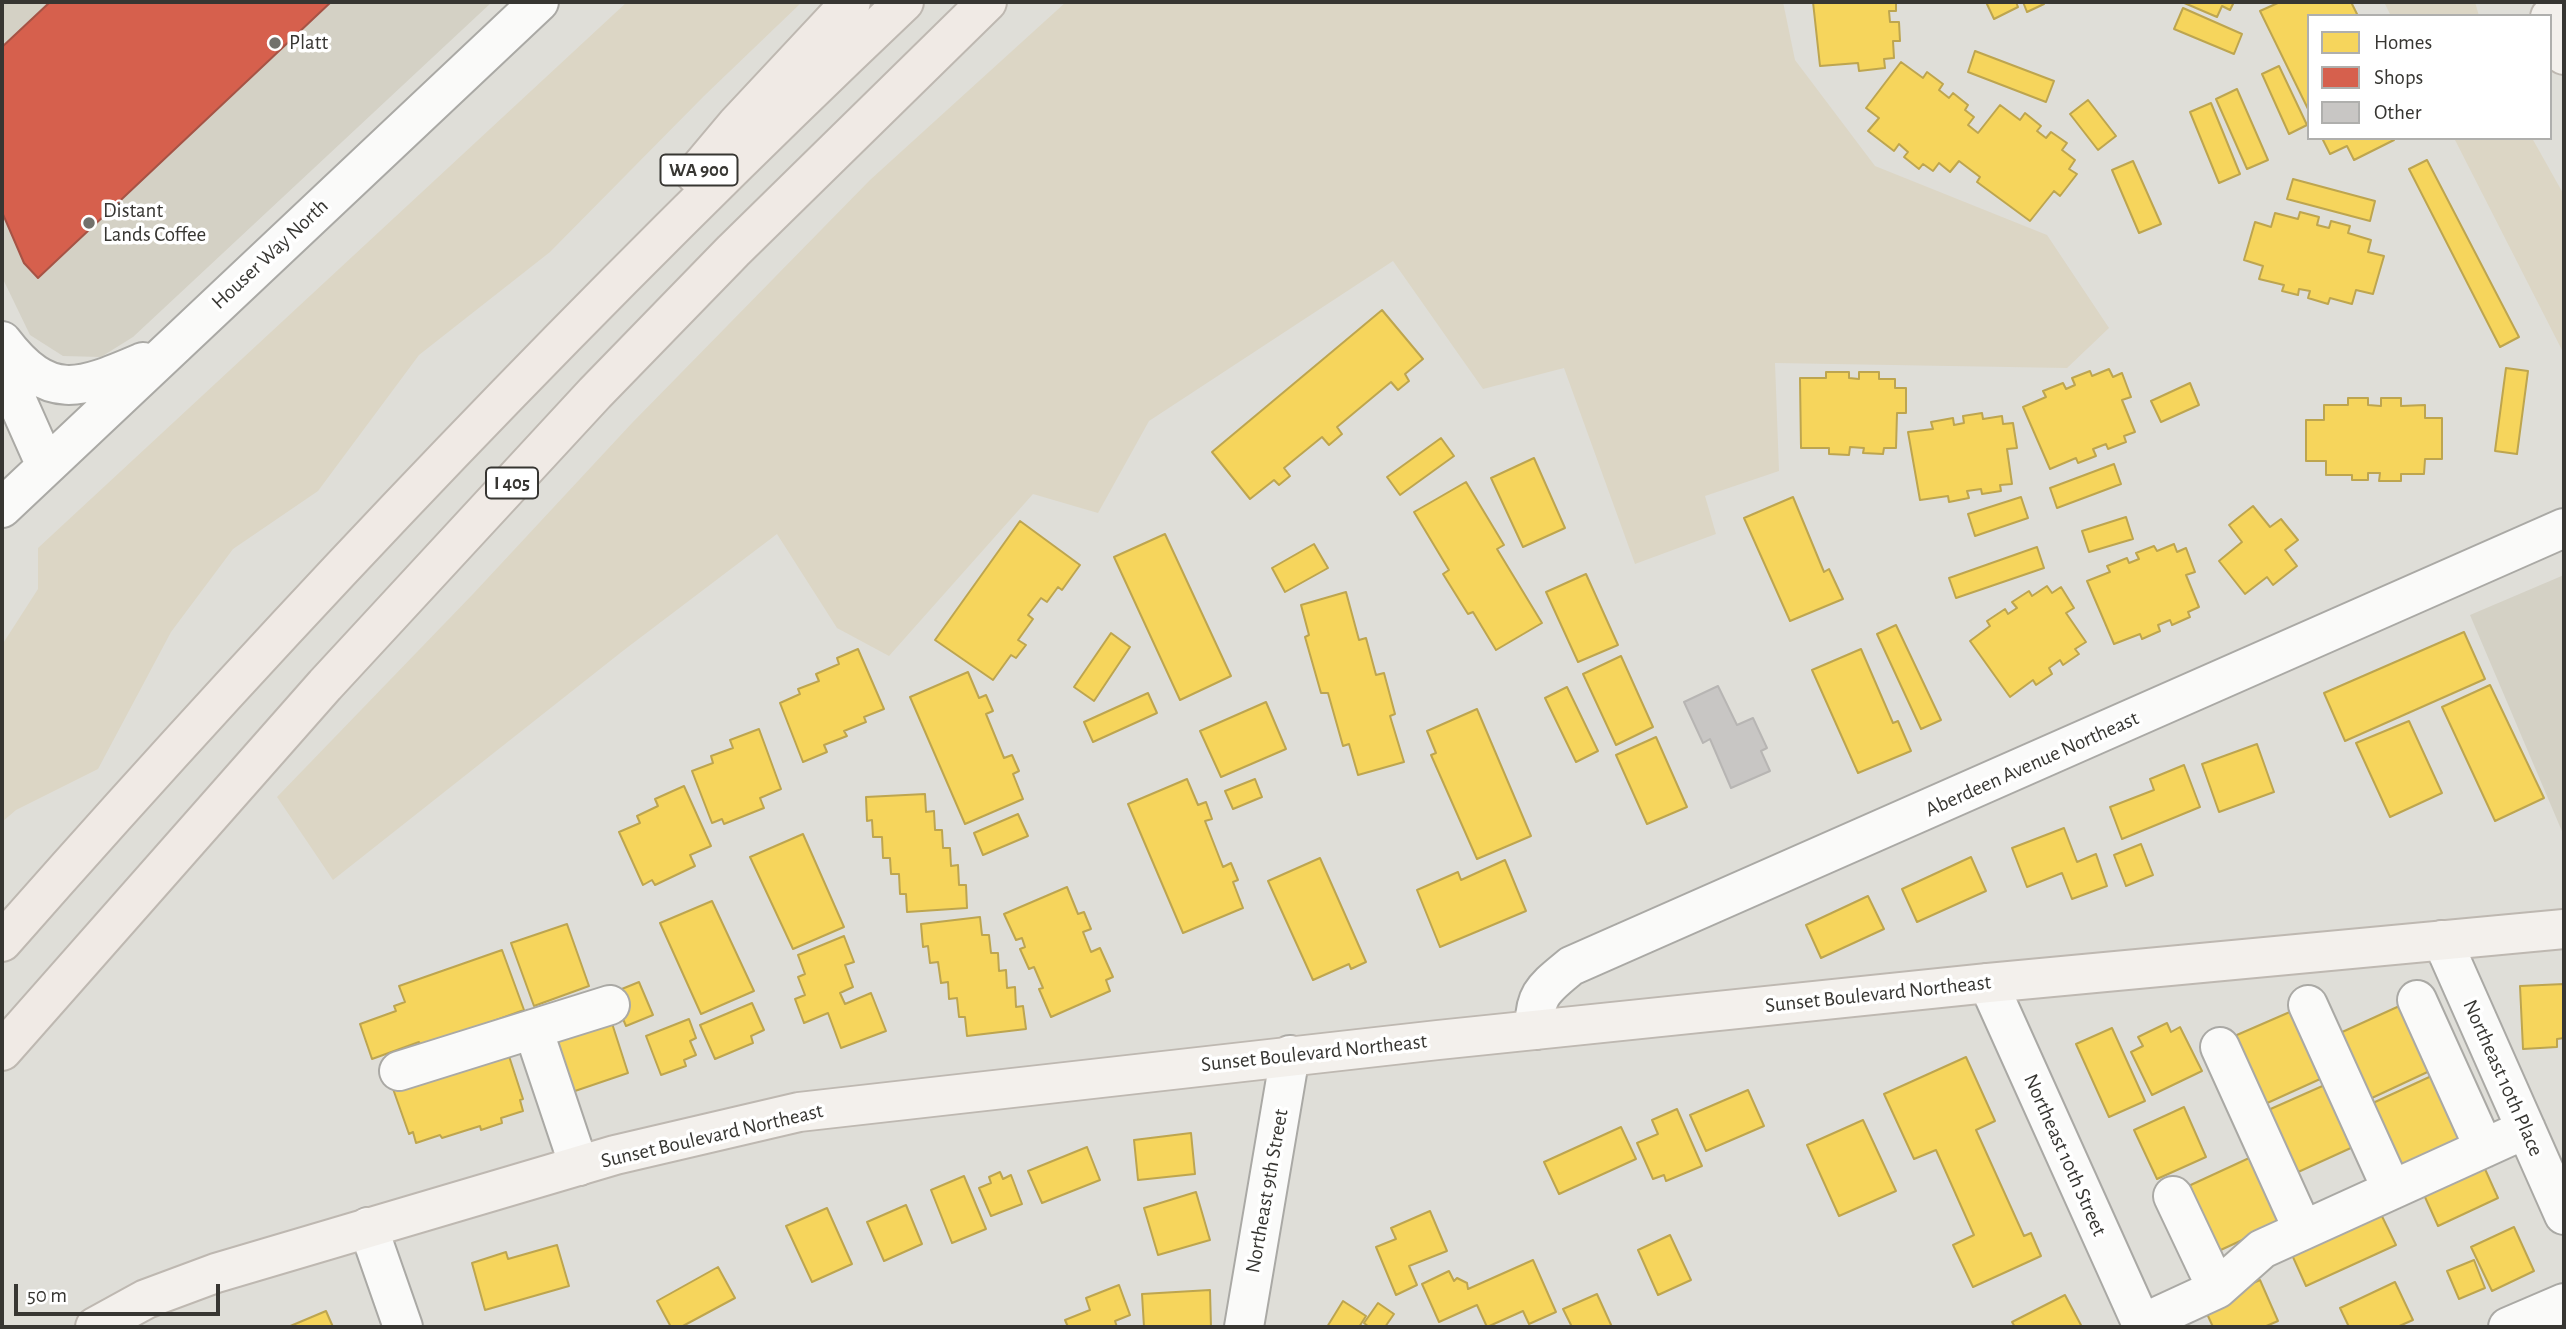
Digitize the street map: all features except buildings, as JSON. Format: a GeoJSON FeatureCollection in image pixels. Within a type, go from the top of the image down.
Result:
{"type":"FeatureCollection","features":[{"type":"Feature","properties":{"kind":"highway","name":"WA 900"},"geometry":{"type":"LineString","coordinates":[[556,345],[737,124],[851,2]]}},
{"type":"Feature","properties":{"kind":"highway"},"geometry":{"type":"LineString","coordinates":[[2,942],[373,534],[787,113],[904,2]]}},
{"type":"Feature","properties":{"kind":"highway","name":"I 405"},"geometry":{"type":"LineString","coordinates":[[2,1051],[325,685],[595,393],[733,251],[987,2]]}},
{"type":"Feature","properties":{"kind":"highway"},"geometry":{"type":"LineString","coordinates":[[2,1062],[60,985]]}},
{"type":"Feature","properties":{"kind":"main road"},"geometry":{"type":"LineString","coordinates":[[2552,22],[2564,55]]}},
{"type":"Feature","properties":{"kind":"main road","name":"Sunset Boulevard Northeast"},"geometry":{"type":"LineString","coordinates":[[95,1327],[146,1299],[216,1273],[615,1155],[799,1112],[1290,1055],[1988,983],[2564,929]]}},
{"type":"Feature","properties":{"kind":"street","name":"Houser Way North"},"geometry":{"type":"LineString","coordinates":[[2,508],[539,2]]}},
{"type":"Feature","properties":{"kind":"street"},"geometry":{"type":"LineString","coordinates":[[2,341],[34,375],[59,386],[78,386],[100,380],[164,353]]}},
{"type":"Feature","properties":{"kind":"street"},"geometry":{"type":"LineString","coordinates":[[2,367],[46,466]]}},
{"type":"Feature","properties":{"kind":"street","name":"Aberdeen Avenue Northeast"},"geometry":{"type":"LineString","coordinates":[[1535,1030],[1534,1010],[1542,990],[1571,966],[2564,528]]}},
{"type":"Feature","properties":{"kind":"street","name":"Northeast 10th Place"},"geometry":{"type":"LineString","coordinates":[[2442,940],[2564,1215]]}},
{"type":"Feature","properties":{"kind":"street","name":"Northeast 10th Street"},"geometry":{"type":"LineString","coordinates":[[1988,983],[2142,1326]]}},
{"type":"Feature","properties":{"kind":"street"},"geometry":{"type":"LineString","coordinates":[[2417,1000],[2484,1148]]}},
{"type":"Feature","properties":{"kind":"street"},"geometry":{"type":"LineString","coordinates":[[399,1071],[610,1004]]}},
{"type":"Feature","properties":{"kind":"street"},"geometry":{"type":"LineString","coordinates":[[2308,1005],[2392,1190]]}},
{"type":"Feature","properties":{"kind":"street"},"geometry":{"type":"LineString","coordinates":[[533,1029],[579,1166]]}},
{"type":"Feature","properties":{"kind":"street"},"geometry":{"type":"LineString","coordinates":[[2220,1047],[2303,1230]]}},
{"type":"Feature","properties":{"kind":"street","name":"Northeast 9th Street"},"geometry":{"type":"LineString","coordinates":[[1244,1327],[1290,1055]]}},
{"type":"Feature","properties":{"kind":"street"},"geometry":{"type":"LineString","coordinates":[[2142,1326],[2217,1289],[2262,1249],[2526,1129]]}},
{"type":"Feature","properties":{"kind":"street"},"geometry":{"type":"LineString","coordinates":[[2173,1196],[2217,1289]]}},
{"type":"Feature","properties":{"kind":"street"},"geometry":{"type":"LineString","coordinates":[[368,1227],[404,1327]]}},
{"type":"Feature","properties":{"kind":"street"},"geometry":{"type":"LineString","coordinates":[[2508,1327],[2564,1303]]}},
{"type":"Feature","properties":{"kind":"shaded area"},"geometry":{"type":"Polygon","coordinates":[[[2,2],[492,2],[133,337],[101,357],[63,356],[30,335],[2,277],[2,2]]]}},
{"type":"Feature","properties":{"kind":"shaded area"},"geometry":{"type":"Polygon","coordinates":[[[627,2],[802,2],[704,96],[550,252],[419,355],[318,491],[233,549],[171,632],[98,769],[16,810],[2,822],[2,645],[38,589],[38,548],[627,2]]]}},
{"type":"Feature","properties":{"kind":"shaded area"},"geometry":{"type":"Polygon","coordinates":[[[1066,2],[1783,2],[1795,60],[1875,166],[2047,235],[2109,328],[2067,368],[1775,363],[1779,471],[1705,496],[1716,534],[1635,564],[1564,368],[1483,389],[1393,261],[1149,421],[1098,513],[1033,494],[889,656],[837,628],[777,534],[624,650],[333,880],[277,797],[473,594],[632,423],[870,180],[1066,2]]]}},
{"type":"Feature","properties":{"kind":"shaded area"},"geometry":{"type":"Polygon","coordinates":[[[2384,2],[2475,2],[2478,14],[2390,14],[2384,2]]]}},
{"type":"Feature","properties":{"kind":"shaded area"},"geometry":{"type":"Polygon","coordinates":[[[2455,140],[2533,140],[2564,195],[2564,354],[2455,140]]]}},
{"type":"Feature","properties":{"kind":"shaded area"},"geometry":{"type":"Polygon","coordinates":[[[2564,575],[2564,836],[2470,615],[2564,575]]]}},
{"type":"Feature","properties":{"kind":"place","name":"Platt"},"geometry":{"type":"Point","coordinates":[275,43]}},
{"type":"Feature","properties":{"kind":"place","name":"Distant Lands Coffee"},"geometry":{"type":"Point","coordinates":[89,223]}}]}
